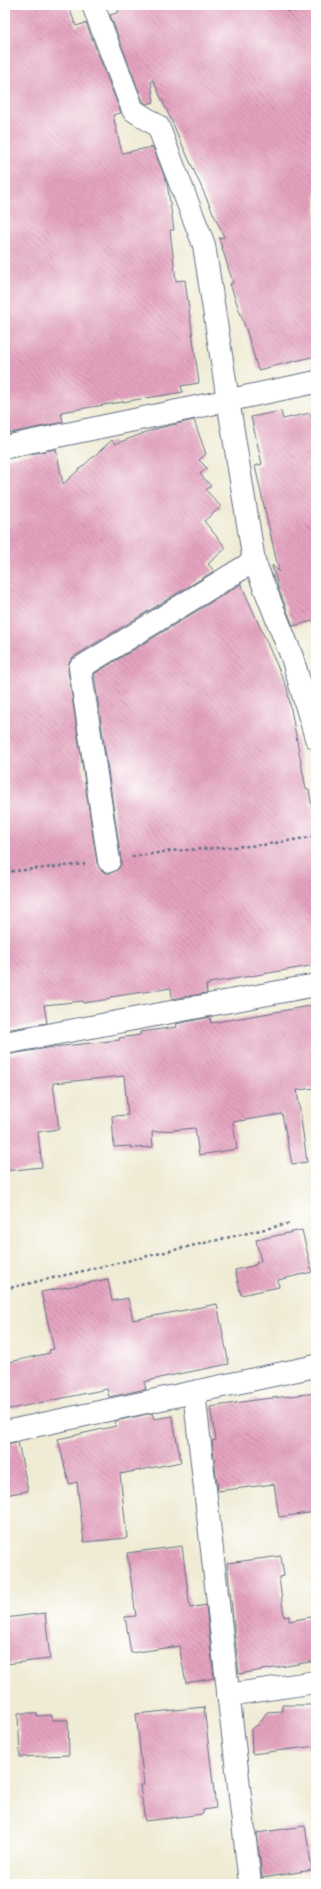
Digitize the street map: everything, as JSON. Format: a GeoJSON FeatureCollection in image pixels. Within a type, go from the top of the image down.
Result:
{"type":"FeatureCollection","features":[{"type":"Feature","properties":{"kind":"street"},"geometry":{"type":"LineString","coordinates":[[92,5],[133,110],[158,126],[204,245],[254,561],[292,657],[316,738]]}},
{"type":"Feature","properties":{"kind":"street"},"geometry":{"type":"LineString","coordinates":[[5,447],[316,382]]}},
{"type":"Feature","properties":{"kind":"street"},"geometry":{"type":"LineString","coordinates":[[109,861],[80,668],[254,561]]}},
{"type":"Feature","properties":{"kind":"street"},"geometry":{"type":"LineString","coordinates":[[5,1043],[316,985]]}},
{"type":"Feature","properties":{"kind":"street"},"geometry":{"type":"LineString","coordinates":[[5,1432],[316,1366]]}},
{"type":"Feature","properties":{"kind":"street"},"geometry":{"type":"LineString","coordinates":[[194,1392],[250,1884]]}},
{"type":"Feature","properties":{"kind":"street"},"geometry":{"type":"LineString","coordinates":[[228,1695],[316,1682]]}},
{"type":"Feature","properties":{"kind":"path"},"geometry":{"type":"LineString","coordinates":[[5,872],[109,861],[170,851],[264,845],[316,836]]}},
{"type":"Feature","properties":{"kind":"path"},"geometry":{"type":"LineString","coordinates":[[5,1289],[291,1223]]}},
{"type":"Feature","properties":{"kind":"building"},"geometry":{"type":"Polygon","coordinates":[[[5,5],[68,5],[76,26],[86,23],[121,113],[113,115],[122,153],[153,147],[167,183],[174,230],[170,230],[176,281],[185,280],[199,383],[181,386],[183,392],[61,412],[63,422],[10,433],[5,409],[5,5]]]}},
{"type":"Feature","properties":{"kind":"building"},"geometry":{"type":"Polygon","coordinates":[[[116,5],[286,5],[288,12],[306,5],[316,5],[316,356],[258,370],[247,332],[230,284],[233,283],[219,238],[224,237],[153,80],[151,81],[154,102],[147,104],[143,102],[110,15],[119,12],[116,5]]]}},
{"type":"Feature","properties":{"kind":"building"},"geometry":{"type":"Polygon","coordinates":[[[281,411],[283,419],[310,413],[312,420],[316,419],[316,620],[293,626],[278,587],[272,565],[279,572],[255,466],[262,464],[251,417],[281,411]]]}},
{"type":"Feature","properties":{"kind":"building"},"geometry":{"type":"Polygon","coordinates":[[[194,420],[206,454],[199,460],[207,468],[200,474],[211,486],[206,490],[221,507],[204,521],[226,548],[208,564],[214,571],[73,657],[69,663],[68,670],[97,863],[100,869],[105,873],[110,873],[117,870],[121,865],[94,674],[241,584],[287,688],[306,789],[309,789],[316,834],[316,965],[209,983],[209,985],[206,985],[207,993],[172,999],[171,988],[110,997],[110,999],[83,1003],[83,1001],[44,1005],[47,1023],[5,1030],[5,459],[56,449],[63,484],[112,440],[115,444],[155,429],[194,420]]]}},
{"type":"Feature","properties":{"kind":"building"},"geometry":{"type":"Polygon","coordinates":[[[316,1005],[316,1088],[297,1090],[307,1162],[292,1164],[282,1114],[233,1122],[237,1149],[199,1155],[195,1128],[152,1132],[153,1147],[114,1147],[112,1116],[128,1115],[124,1076],[53,1083],[59,1129],[38,1132],[42,1167],[5,1171],[5,1055],[54,1047],[120,1040],[119,1038],[140,1035],[140,1032],[177,1027],[176,1024],[210,1017],[211,1023],[316,1005]]]}},
{"type":"Feature","properties":{"kind":"building"},"geometry":{"type":"Polygon","coordinates":[[[302,1230],[312,1272],[278,1280],[279,1287],[241,1295],[235,1270],[256,1265],[256,1263],[261,1261],[256,1240],[302,1230]]]}},
{"type":"Feature","properties":{"kind":"building"},"geometry":{"type":"Polygon","coordinates":[[[108,1279],[112,1301],[128,1298],[133,1320],[217,1304],[229,1364],[144,1382],[146,1389],[109,1397],[107,1389],[5,1410],[5,1363],[50,1353],[49,1350],[54,1349],[41,1292],[108,1279]]]}},
{"type":"Feature","properties":{"kind":"building"},"geometry":{"type":"Polygon","coordinates":[[[316,1393],[316,1512],[279,1517],[274,1484],[218,1491],[212,1441],[216,1440],[210,1407],[316,1393]]]}},
{"type":"Feature","properties":{"kind":"building"},"geometry":{"type":"Polygon","coordinates":[[[152,1413],[154,1419],[172,1416],[181,1462],[120,1474],[127,1538],[84,1542],[77,1482],[69,1484],[58,1439],[116,1426],[115,1421],[152,1413]]]}},
{"type":"Feature","properties":{"kind":"building"},"geometry":{"type":"Polygon","coordinates":[[[18,1442],[28,1491],[5,1495],[5,1444],[18,1442]]]}},
{"type":"Feature","properties":{"kind":"building"},"geometry":{"type":"Polygon","coordinates":[[[182,1546],[190,1608],[206,1605],[214,1678],[186,1683],[179,1646],[131,1653],[125,1617],[136,1616],[127,1553],[182,1546]]]}},
{"type":"Feature","properties":{"kind":"building"},"geometry":{"type":"Polygon","coordinates":[[[281,1556],[284,1576],[279,1577],[284,1617],[289,1616],[289,1621],[316,1616],[316,1661],[239,1674],[227,1563],[281,1556]]]}},
{"type":"Feature","properties":{"kind":"building"},"geometry":{"type":"Polygon","coordinates":[[[45,1613],[50,1659],[5,1664],[5,1618],[45,1613]]]}},
{"type":"Feature","properties":{"kind":"building"},"geometry":{"type":"Polygon","coordinates":[[[282,1705],[316,1705],[316,1746],[252,1754],[251,1729],[258,1725],[267,1712],[282,1711],[282,1705]]]}},
{"type":"Feature","properties":{"kind":"building"},"geometry":{"type":"Polygon","coordinates":[[[204,1707],[216,1808],[203,1810],[203,1814],[145,1821],[140,1785],[144,1785],[136,1714],[204,1707]]]}},
{"type":"Feature","properties":{"kind":"building"},"geometry":{"type":"Polygon","coordinates":[[[18,1713],[37,1713],[37,1716],[52,1715],[52,1720],[68,1720],[69,1755],[20,1757],[18,1713]]]}},
{"type":"Feature","properties":{"kind":"building"},"geometry":{"type":"Polygon","coordinates":[[[305,1826],[312,1870],[262,1878],[257,1833],[305,1826]]]}}]}
